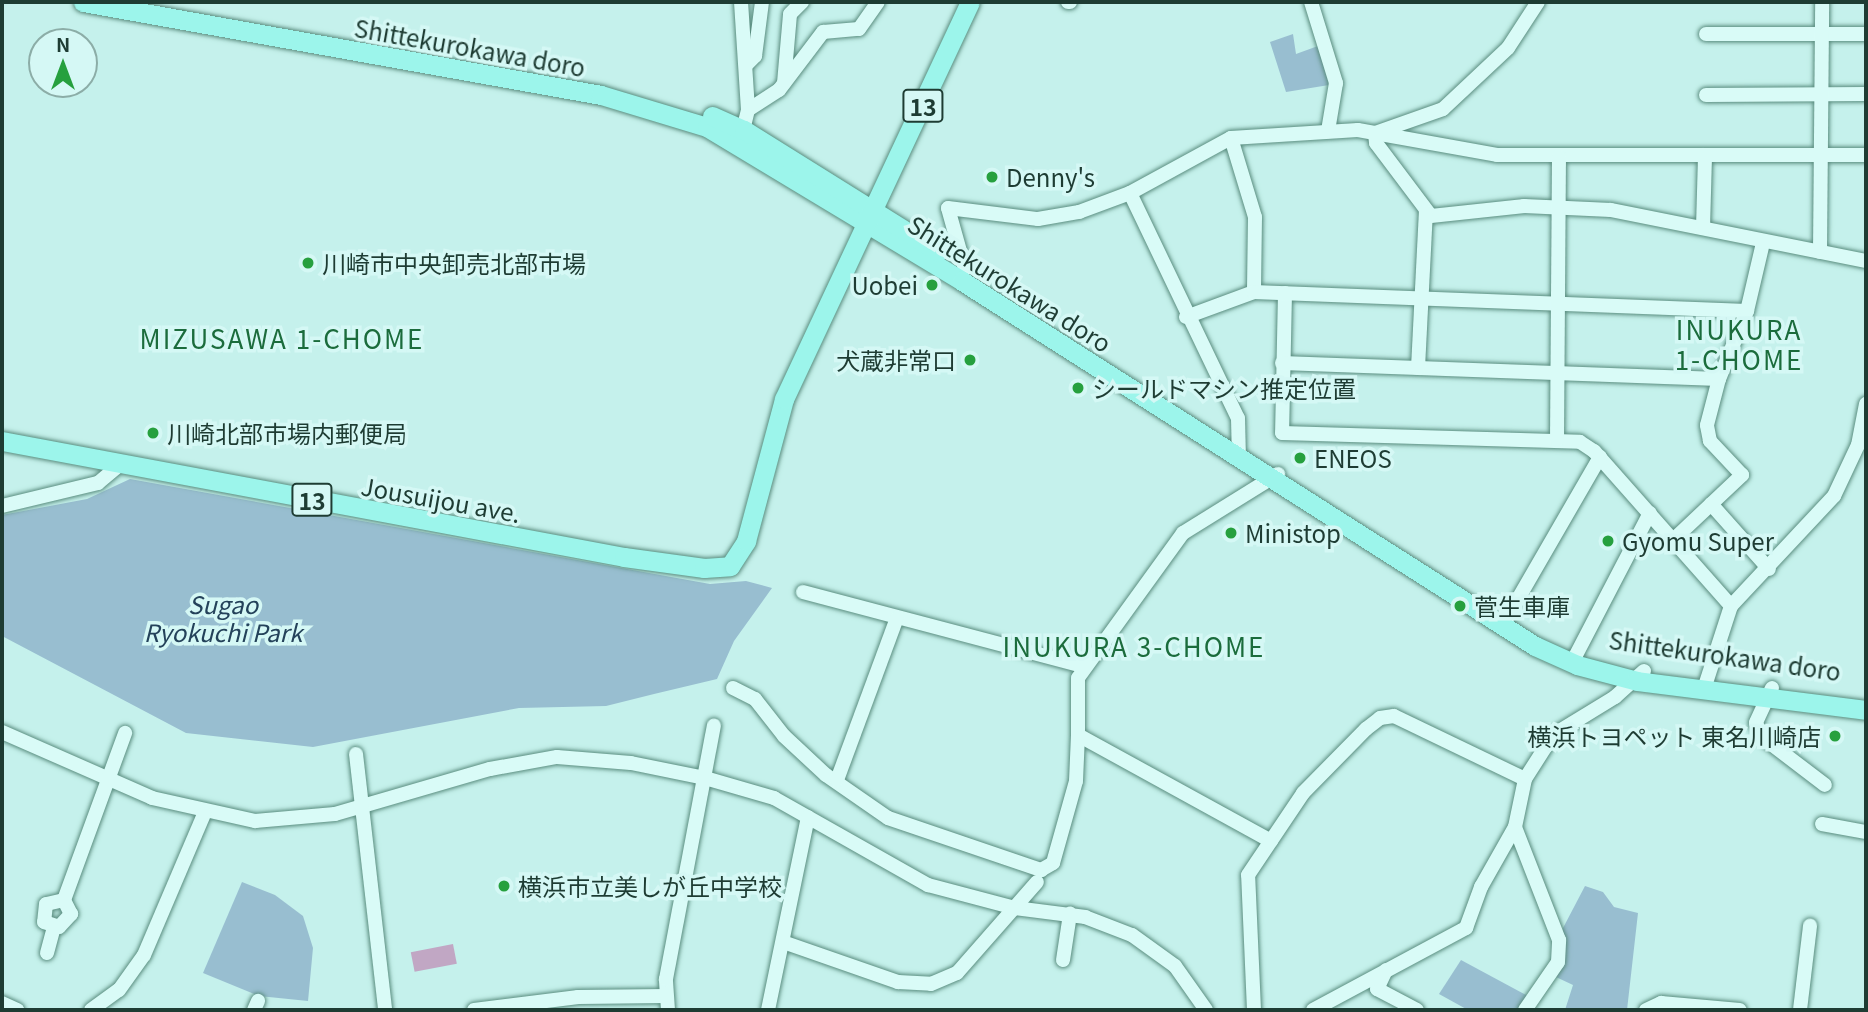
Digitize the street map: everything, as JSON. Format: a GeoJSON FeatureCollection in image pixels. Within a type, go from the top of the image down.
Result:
{"type":"FeatureCollection","features":[{"type":"Feature","properties":{"kind":"main road","name":"Shittekurokawa doro"},"geometry":{"type":"LineString","coordinates":[[83,2],[601,95],[741,136]]}},
{"type":"Feature","properties":{"kind":"main road","name":"Shittekurokawa doro"},"geometry":{"type":"LineString","coordinates":[[149,2],[624,88],[741,136],[870,215],[1240,454],[1507,618],[1576,654],[1641,676]]}},
{"type":"Feature","properties":{"kind":"main road","name":"Jousuijou ave."},"geometry":{"type":"LineString","coordinates":[[2,441],[624,557],[712,569],[737,561],[770,442],[799,364],[970,2]]}},
{"type":"Feature","properties":{"kind":"main road","name":"Shittekurokawa doro"},"geometry":{"type":"LineString","coordinates":[[870,215],[965,269],[1240,454]]}},
{"type":"Feature","properties":{"kind":"main road","name":"Shittekurokawa doro"},"geometry":{"type":"LineString","coordinates":[[1277,475],[1535,646],[1577,665],[1705,685],[1866,701]]}},
{"type":"Feature","properties":{"kind":"main road","name":"Shittekurokawa doro"},"geometry":{"type":"LineString","coordinates":[[1770,693],[1866,710]]}},
{"type":"Feature","properties":{"kind":"street"},"geometry":{"type":"LineString","coordinates":[[741,2],[748,110],[741,136]]}},
{"type":"Feature","properties":{"kind":"street"},"geometry":{"type":"LineString","coordinates":[[746,65],[755,56],[762,2]]}},
{"type":"Feature","properties":{"kind":"street"},"geometry":{"type":"LineString","coordinates":[[784,85],[790,14],[802,2]]}},
{"type":"Feature","properties":{"kind":"street"},"geometry":{"type":"LineString","coordinates":[[748,110],[784,85],[823,32],[859,29],[878,2]]}},
{"type":"Feature","properties":{"kind":"street"},"geometry":{"type":"LineString","coordinates":[[1311,2],[1336,83],[1328,131]]}},
{"type":"Feature","properties":{"kind":"street"},"geometry":{"type":"LineString","coordinates":[[1375,133],[1443,109],[1508,48],[1538,2]]}},
{"type":"Feature","properties":{"kind":"street"},"geometry":{"type":"LineString","coordinates":[[1820,252],[1822,2]]}},
{"type":"Feature","properties":{"kind":"street"},"geometry":{"type":"LineString","coordinates":[[1706,34],[1866,34]]}},
{"type":"Feature","properties":{"kind":"street"},"geometry":{"type":"LineString","coordinates":[[1706,95],[1866,94]]}},
{"type":"Feature","properties":{"kind":"street"},"geometry":{"type":"LineString","coordinates":[[965,269],[948,208],[1038,219],[1079,212],[1130,193],[1231,138],[1328,131],[1375,133],[1497,155],[1559,157],[1866,155]]}},
{"type":"Feature","properties":{"kind":"street"},"geometry":{"type":"LineString","coordinates":[[1375,133],[1431,216],[1560,208],[1611,210],[1763,243],[1866,261]]}},
{"type":"Feature","properties":{"kind":"street"},"geometry":{"type":"LineString","coordinates":[[1231,138],[1255,217],[1254,292]]}},
{"type":"Feature","properties":{"kind":"street"},"geometry":{"type":"LineString","coordinates":[[1703,228],[1704,155]]}},
{"type":"Feature","properties":{"kind":"street"},"geometry":{"type":"LineString","coordinates":[[1557,440],[1559,157]]}},
{"type":"Feature","properties":{"kind":"street"},"geometry":{"type":"LineString","coordinates":[[1130,193],[1186,317],[1238,418],[1240,454]]}},
{"type":"Feature","properties":{"kind":"street"},"geometry":{"type":"LineString","coordinates":[[1418,368],[1426,212]]}},
{"type":"Feature","properties":{"kind":"street"},"geometry":{"type":"LineString","coordinates":[[1673,540],[1742,475],[1707,435],[1718,379],[1747,311],[1763,243]]}},
{"type":"Feature","properties":{"kind":"street"},"geometry":{"type":"LineString","coordinates":[[1186,317],[1254,292],[1747,311]]}},
{"type":"Feature","properties":{"kind":"street"},"geometry":{"type":"LineString","coordinates":[[1284,293],[1282,433],[1580,442],[1600,457],[1731,606]]}},
{"type":"Feature","properties":{"kind":"street"},"geometry":{"type":"LineString","coordinates":[[1282,363],[1718,379]]}},
{"type":"Feature","properties":{"kind":"street"},"geometry":{"type":"LineString","coordinates":[[1705,685],[1731,606],[1769,569],[1834,496],[1858,444],[1866,404]]}},
{"type":"Feature","properties":{"kind":"street"},"geometry":{"type":"LineString","coordinates":[[1507,618],[1600,457]]}},
{"type":"Feature","properties":{"kind":"street"},"geometry":{"type":"LineString","coordinates":[[2,506],[98,483],[121,464]]}},
{"type":"Feature","properties":{"kind":"street"},"geometry":{"type":"LineString","coordinates":[[733,688],[755,699],[796,749],[905,826],[1049,869],[1076,780],[1078,678],[1084,666],[1183,533],[1277,475]]}},
{"type":"Feature","properties":{"kind":"street"},"geometry":{"type":"LineString","coordinates":[[1711,504],[1769,569]]}},
{"type":"Feature","properties":{"kind":"street"},"geometry":{"type":"LineString","coordinates":[[1576,654],[1650,513]]}},
{"type":"Feature","properties":{"kind":"street"},"geometry":{"type":"LineString","coordinates":[[803,592],[1084,666]]}},
{"type":"Feature","properties":{"kind":"street"},"geometry":{"type":"LineString","coordinates":[[837,780],[897,618]]}},
{"type":"Feature","properties":{"kind":"street"},"geometry":{"type":"LineString","coordinates":[[1313,1010],[1466,928],[1481,887],[1515,827],[1525,779],[1553,735],[1641,676]]}},
{"type":"Feature","properties":{"kind":"street"},"geometry":{"type":"LineString","coordinates":[[1770,693],[1756,723],[1762,737],[1825,785]]}},
{"type":"Feature","properties":{"kind":"street"},"geometry":{"type":"LineString","coordinates":[[1254,1010],[1248,875],[1303,793],[1380,718],[1410,722],[1525,779]]}},
{"type":"Feature","properties":{"kind":"street"},"geometry":{"type":"LineString","coordinates":[[476,1010],[578,997],[667,1003],[713,725]]}},
{"type":"Feature","properties":{"kind":"street"},"geometry":{"type":"LineString","coordinates":[[2,732],[108,779],[204,814],[275,821],[362,808],[490,769],[557,757],[631,763],[705,778],[774,798],[928,885],[1015,908],[1070,914],[1107,923],[1155,949],[1206,1010]]}},
{"type":"Feature","properties":{"kind":"street"},"geometry":{"type":"LineString","coordinates":[[47,953],[54,926],[71,914],[64,900],[125,733]]}},
{"type":"Feature","properties":{"kind":"street"},"geometry":{"type":"LineString","coordinates":[[1078,736],[1271,841]]}},
{"type":"Feature","properties":{"kind":"street"},"geometry":{"type":"LineString","coordinates":[[356,754],[385,1010]]}},
{"type":"Feature","properties":{"kind":"street"},"geometry":{"type":"LineString","coordinates":[[91,1010],[120,990],[144,955],[204,814]]}},
{"type":"Feature","properties":{"kind":"street"},"geometry":{"type":"LineString","coordinates":[[768,1010],[808,817]]}},
{"type":"Feature","properties":{"kind":"street"},"geometry":{"type":"LineString","coordinates":[[1822,824],[1866,832]]}},
{"type":"Feature","properties":{"kind":"street"},"geometry":{"type":"LineString","coordinates":[[1515,827],[1559,940],[1558,962],[1525,1010]]}},
{"type":"Feature","properties":{"kind":"street"},"geometry":{"type":"LineString","coordinates":[[783,942],[898,982],[931,984],[957,973],[1037,882]]}},
{"type":"Feature","properties":{"kind":"street"},"geometry":{"type":"LineString","coordinates":[[1063,960],[1070,914]]}},
{"type":"Feature","properties":{"kind":"street"},"geometry":{"type":"LineString","coordinates":[[1800,1010],[1810,926]]}},
{"type":"Feature","properties":{"kind":"street"},"geometry":{"type":"LineString","coordinates":[[1386,970],[1377,989],[1417,1010]]}},
{"type":"Feature","properties":{"kind":"street"},"geometry":{"type":"LineString","coordinates":[[2,1003],[17,1010]]}},
{"type":"Feature","properties":{"kind":"street"},"geometry":{"type":"LineString","coordinates":[[1646,1010],[1661,1003],[1740,1010]]}},
{"type":"Feature","properties":{"kind":"green space"},"geometry":{"type":"Polygon","coordinates":[[[1293,34],[1296,54],[1318,46],[1329,85],[1286,92],[1270,42],[1293,34]]]}},
{"type":"Feature","properties":{"kind":"green space","name":"Sugao Ryokuchi Park"},"geometry":{"type":"Polygon","coordinates":[[[130,479],[710,584],[746,581],[772,588],[734,641],[717,679],[606,706],[519,708],[313,747],[186,733],[2,636],[2,515],[87,499],[130,479]]]}},
{"type":"Feature","properties":{"kind":"green space"},"geometry":{"type":"Polygon","coordinates":[[[242,882],[275,895],[303,916],[313,948],[308,1001],[259,996],[203,973],[242,882]]]}},
{"type":"Feature","properties":{"kind":"green space"},"geometry":{"type":"Polygon","coordinates":[[[1585,886],[1603,892],[1614,907],[1638,913],[1627,1010],[1565,1010],[1573,985],[1556,977],[1563,928],[1585,886]]]}},
{"type":"Feature","properties":{"kind":"green space"},"geometry":{"type":"Polygon","coordinates":[[[1461,960],[1528,996],[1518,1010],[1468,1010],[1439,994],[1461,960]]]}},
{"type":"Feature","properties":{"kind":"shaded area"},"geometry":{"type":"Polygon","coordinates":[[[453,944],[457,964],[415,972],[411,952],[453,944]]]}},
{"type":"Feature","properties":{"kind":"place","name":"Denny's"},"geometry":{"type":"Point","coordinates":[992,177]}},
{"type":"Feature","properties":{"kind":"place","name":"川崎市中央卸売北部市場"},"geometry":{"type":"Point","coordinates":[308,263]}},
{"type":"Feature","properties":{"kind":"place","name":"Uobei"},"geometry":{"type":"Point","coordinates":[932,285]}},
{"type":"Feature","properties":{"kind":"place","name":"犬蔵非常口"},"geometry":{"type":"Point","coordinates":[970,360]}},
{"type":"Feature","properties":{"kind":"place","name":"シールドマシン推定位置"},"geometry":{"type":"Point","coordinates":[1078,388]}},
{"type":"Feature","properties":{"kind":"place","name":"川崎北部市場内郵便局"},"geometry":{"type":"Point","coordinates":[153,433]}},
{"type":"Feature","properties":{"kind":"place","name":"ENEOS"},"geometry":{"type":"Point","coordinates":[1300,458]}},
{"type":"Feature","properties":{"kind":"place","name":"Ministop"},"geometry":{"type":"Point","coordinates":[1231,533]}},
{"type":"Feature","properties":{"kind":"place","name":"Gyomu Super"},"geometry":{"type":"Point","coordinates":[1608,541]}},
{"type":"Feature","properties":{"kind":"place","name":"菅生車庫"},"geometry":{"type":"Point","coordinates":[1460,606]}},
{"type":"Feature","properties":{"kind":"place","name":"横浜トヨペット 東名川崎店"},"geometry":{"type":"Point","coordinates":[1835,736]}},
{"type":"Feature","properties":{"kind":"place","name":"横浜市立美しが丘中学校"},"geometry":{"type":"Point","coordinates":[504,886]}},
{"type":"Feature","properties":{"kind":"district","name":"MIZUSAWA 1-CHOME"},"geometry":{"type":"Point","coordinates":[282,338]}},
{"type":"Feature","properties":{"kind":"district","name":"INUKURA 1-CHOME"},"geometry":{"type":"Point","coordinates":[1739,344]}},
{"type":"Feature","properties":{"kind":"district","name":"INUKURA 3-CHOME"},"geometry":{"type":"Point","coordinates":[1134,646]}}]}
